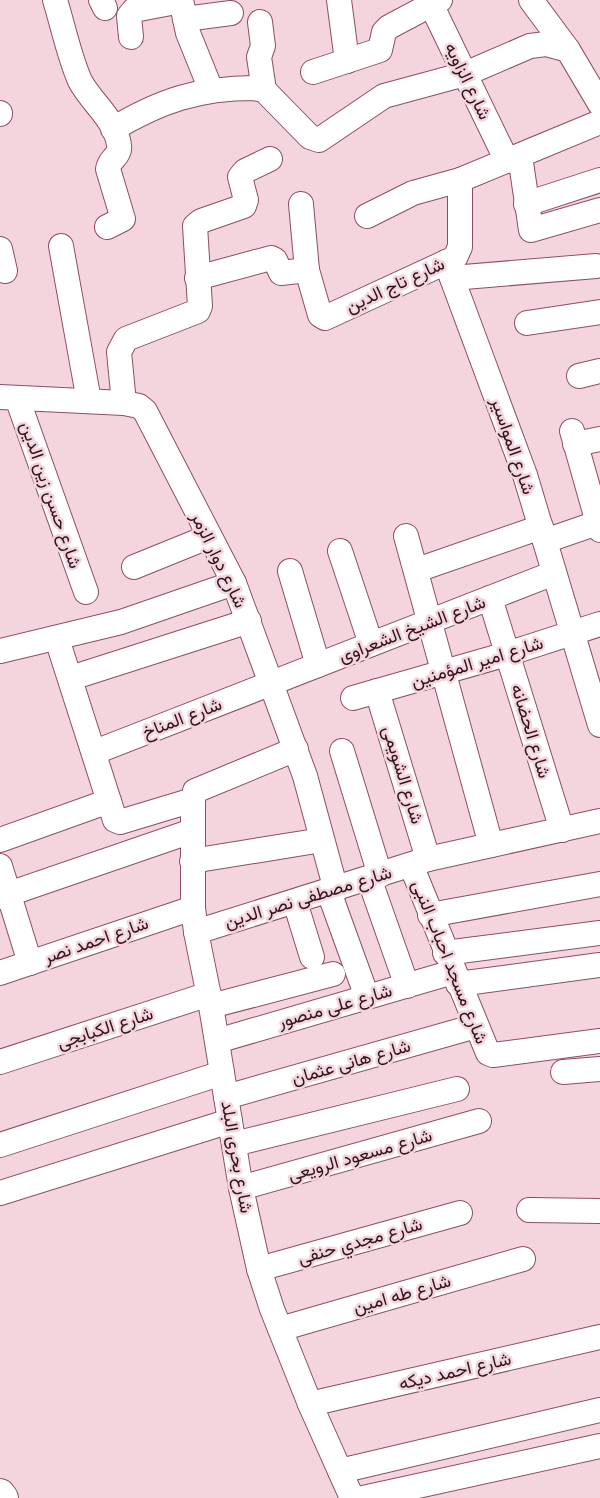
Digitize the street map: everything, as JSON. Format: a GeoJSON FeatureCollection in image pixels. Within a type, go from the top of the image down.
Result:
{"type":"FeatureCollection","features":[{"type":"Feature","properties":{"kind":"main road"},"geometry":{"type":"LineString","coordinates":[[0,1494],[3,1498]]}},
{"type":"Feature","properties":{"kind":"street"},"geometry":{"type":"LineString","coordinates":[[55,0],[79,78],[113,129],[120,146],[108,169],[123,218],[122,221],[107,227]]}},
{"type":"Feature","properties":{"kind":"street"},"geometry":{"type":"LineString","coordinates":[[339,0],[347,61]]}},
{"type":"Feature","properties":{"kind":"street"},"geometry":{"type":"LineString","coordinates":[[531,0],[557,47],[600,104]]}},
{"type":"Feature","properties":{"kind":"street"},"geometry":{"type":"LineString","coordinates":[[313,72],[380,51],[384,32],[434,1]]}},
{"type":"Feature","properties":{"kind":"street","name":"شارع الزاويه"},"geometry":{"type":"LineString","coordinates":[[434,1],[465,74],[513,159],[526,204],[529,228],[533,230],[600,210]]}},
{"type":"Feature","properties":{"kind":"street"},"geometry":{"type":"LineString","coordinates":[[182,7],[211,90]]}},
{"type":"Feature","properties":{"kind":"street"},"geometry":{"type":"LineString","coordinates":[[131,37],[129,16],[134,10],[182,7],[231,13]]}},
{"type":"Feature","properties":{"kind":"street"},"geometry":{"type":"LineString","coordinates":[[260,22],[263,46],[259,57],[264,90],[310,137],[319,140],[384,96],[465,74],[530,46],[557,47]]}},
{"type":"Feature","properties":{"kind":"street"},"geometry":{"type":"LineString","coordinates":[[113,129],[163,102],[187,94],[238,88],[264,90]]}},
{"type":"Feature","properties":{"kind":"street"},"geometry":{"type":"LineString","coordinates":[[367,216],[413,193],[460,180],[600,122]]}},
{"type":"Feature","properties":{"kind":"street"},"geometry":{"type":"LineString","coordinates":[[124,403],[119,352],[121,345],[126,339],[198,311],[195,226],[201,221],[244,206],[246,200],[240,181],[242,173],[270,159]]}},
{"type":"Feature","properties":{"kind":"street","name":"شارع تاج الدين"},"geometry":{"type":"LineString","coordinates":[[307,270],[320,315],[328,316],[449,270],[459,253],[460,180]]}},
{"type":"Feature","properties":{"kind":"street"},"geometry":{"type":"LineString","coordinates":[[526,204],[600,180]]}},
{"type":"Feature","properties":{"kind":"street"},"geometry":{"type":"LineString","coordinates":[[197,278],[271,258],[276,260],[281,273],[307,270],[301,204]]}},
{"type":"Feature","properties":{"kind":"street"},"geometry":{"type":"LineString","coordinates":[[61,246],[89,401]]}},
{"type":"Feature","properties":{"kind":"street"},"geometry":{"type":"LineString","coordinates":[[449,270],[596,266]]}},
{"type":"Feature","properties":{"kind":"street","name":"شارع المواسير"},"geometry":{"type":"LineString","coordinates":[[449,270],[516,451],[600,726]]}},
{"type":"Feature","properties":{"kind":"street"},"geometry":{"type":"LineString","coordinates":[[527,323],[600,312]]}},
{"type":"Feature","properties":{"kind":"street","name":"شارع دوار الزمر"},"geometry":{"type":"LineString","coordinates":[[9,397],[124,403],[139,406],[145,411],[208,537],[234,583],[249,621],[270,684],[296,749],[322,840],[332,891],[367,997]]}},
{"type":"Feature","properties":{"kind":"street","name":"شارع حسن زين الدين"},"geometry":{"type":"LineString","coordinates":[[9,397],[86,592]]}},
{"type":"Feature","properties":{"kind":"street"},"geometry":{"type":"LineString","coordinates":[[417,570],[543,534],[599,525],[574,438],[600,439]]}},
{"type":"Feature","properties":{"kind":"street"},"geometry":{"type":"LineString","coordinates":[[406,536],[446,672],[491,845]]}},
{"type":"Feature","properties":{"kind":"street"},"geometry":{"type":"LineString","coordinates":[[134,567],[208,537]]}},
{"type":"Feature","properties":{"kind":"street"},"geometry":{"type":"LineString","coordinates":[[340,551],[371,644]]}},
{"type":"Feature","properties":{"kind":"street"},"geometry":{"type":"LineString","coordinates":[[290,571],[318,665]]}},
{"type":"Feature","properties":{"kind":"street","name":"شارع الشيخ الشعراوى"},"geometry":{"type":"LineString","coordinates":[[270,684],[554,573]]}},
{"type":"Feature","properties":{"kind":"street"},"geometry":{"type":"LineString","coordinates":[[0,651],[122,622],[234,583]]}},
{"type":"Feature","properties":{"kind":"street","name":"شارع الحضانه"},"geometry":{"type":"LineString","coordinates":[[490,598],[562,830]]}},
{"type":"Feature","properties":{"kind":"street"},"geometry":{"type":"LineString","coordinates":[[71,678],[249,621]]}},
{"type":"Feature","properties":{"kind":"street","name":"شارع امير المؤمنين"},"geometry":{"type":"LineString","coordinates":[[353,698],[507,654],[600,624]]}},
{"type":"Feature","properties":{"kind":"street"},"geometry":{"type":"LineString","coordinates":[[57,639],[115,820],[118,822],[193,800],[200,788],[296,749]]}},
{"type":"Feature","properties":{"kind":"street","name":"شارع المناخ"},"geometry":{"type":"LineString","coordinates":[[95,752],[270,684]]}},
{"type":"Feature","properties":{"kind":"street","name":"شارع الشويمى"},"geometry":{"type":"LineString","coordinates":[[377,691],[419,862]]}},
{"type":"Feature","properties":{"kind":"street"},"geometry":{"type":"LineString","coordinates":[[342,751],[374,876],[407,986]]}},
{"type":"Feature","properties":{"kind":"street","name":"شارع بحرى البلد"},"geometry":{"type":"LineString","coordinates":[[193,800],[192,861],[195,932],[210,1000],[241,1188],[259,1269],[310,1404],[352,1498]]}},
{"type":"Feature","properties":{"kind":"street"},"geometry":{"type":"LineString","coordinates":[[0,840],[109,801]]}},
{"type":"Feature","properties":{"kind":"street","name":"شارع مصطفى نصر الدين"},"geometry":{"type":"LineString","coordinates":[[195,932],[419,862],[600,821]]}},
{"type":"Feature","properties":{"kind":"street"},"geometry":{"type":"LineString","coordinates":[[4,896],[192,831]]}},
{"type":"Feature","properties":{"kind":"street"},"geometry":{"type":"LineString","coordinates":[[192,861],[322,840]]}},
{"type":"Feature","properties":{"kind":"street","name":"شارع مسجد احباب النبى"},"geometry":{"type":"LineString","coordinates":[[419,862],[430,915],[490,1055],[600,1041]]}},
{"type":"Feature","properties":{"kind":"street"},"geometry":{"type":"LineString","coordinates":[[0,866],[4,896],[30,963]]}},
{"type":"Feature","properties":{"kind":"street"},"geometry":{"type":"LineString","coordinates":[[430,915],[600,884]]}},
{"type":"Feature","properties":{"kind":"street"},"geometry":{"type":"LineString","coordinates":[[295,902],[312,957]]}},
{"type":"Feature","properties":{"kind":"street","name":"شارع احمد نصر"},"geometry":{"type":"LineString","coordinates":[[0,973],[193,908]]}},
{"type":"Feature","properties":{"kind":"street"},"geometry":{"type":"LineString","coordinates":[[452,970],[600,933]]}},
{"type":"Feature","properties":{"kind":"street"},"geometry":{"type":"LineString","coordinates":[[452,970],[600,965]]}},
{"type":"Feature","properties":{"kind":"street","name":"شارع على منصور"},"geometry":{"type":"LineString","coordinates":[[217,1041],[407,986],[452,970]]}},
{"type":"Feature","properties":{"kind":"street","name":"شارع الكبابجى"},"geometry":{"type":"LineString","coordinates":[[0,1062],[210,1000],[333,974]]}},
{"type":"Feature","properties":{"kind":"street","name":"شارع هانى عثمان"},"geometry":{"type":"LineString","coordinates":[[230,1121],[476,1026]]}},
{"type":"Feature","properties":{"kind":"street"},"geometry":{"type":"LineString","coordinates":[[563,1072],[600,1069]]}},
{"type":"Feature","properties":{"kind":"street"},"geometry":{"type":"LineString","coordinates":[[0,1145],[222,1073]]}},
{"type":"Feature","properties":{"kind":"street"},"geometry":{"type":"LineString","coordinates":[[0,1193],[230,1121],[457,1089]]}},
{"type":"Feature","properties":{"kind":"street","name":"شارع مسعود الرويعى"},"geometry":{"type":"LineString","coordinates":[[241,1188],[479,1121]]}},
{"type":"Feature","properties":{"kind":"street"},"geometry":{"type":"LineString","coordinates":[[529,1210],[600,1211]]}},
{"type":"Feature","properties":{"kind":"street","name":"شارع مجدي حنفى"},"geometry":{"type":"LineString","coordinates":[[259,1269],[460,1213]]}},
{"type":"Feature","properties":{"kind":"street","name":"شارع طه امين"},"geometry":{"type":"LineString","coordinates":[[280,1329],[523,1259]]}},
{"type":"Feature","properties":{"kind":"street","name":"شارع احمد ديكه"},"geometry":{"type":"LineString","coordinates":[[310,1404],[600,1337]]}},
{"type":"Feature","properties":{"kind":"street"},"geometry":{"type":"LineString","coordinates":[[340,1471],[600,1410]]}},
{"type":"Feature","properties":{"kind":"street"},"geometry":{"type":"LineString","coordinates":[[363,1498],[600,1446]]}}]}
